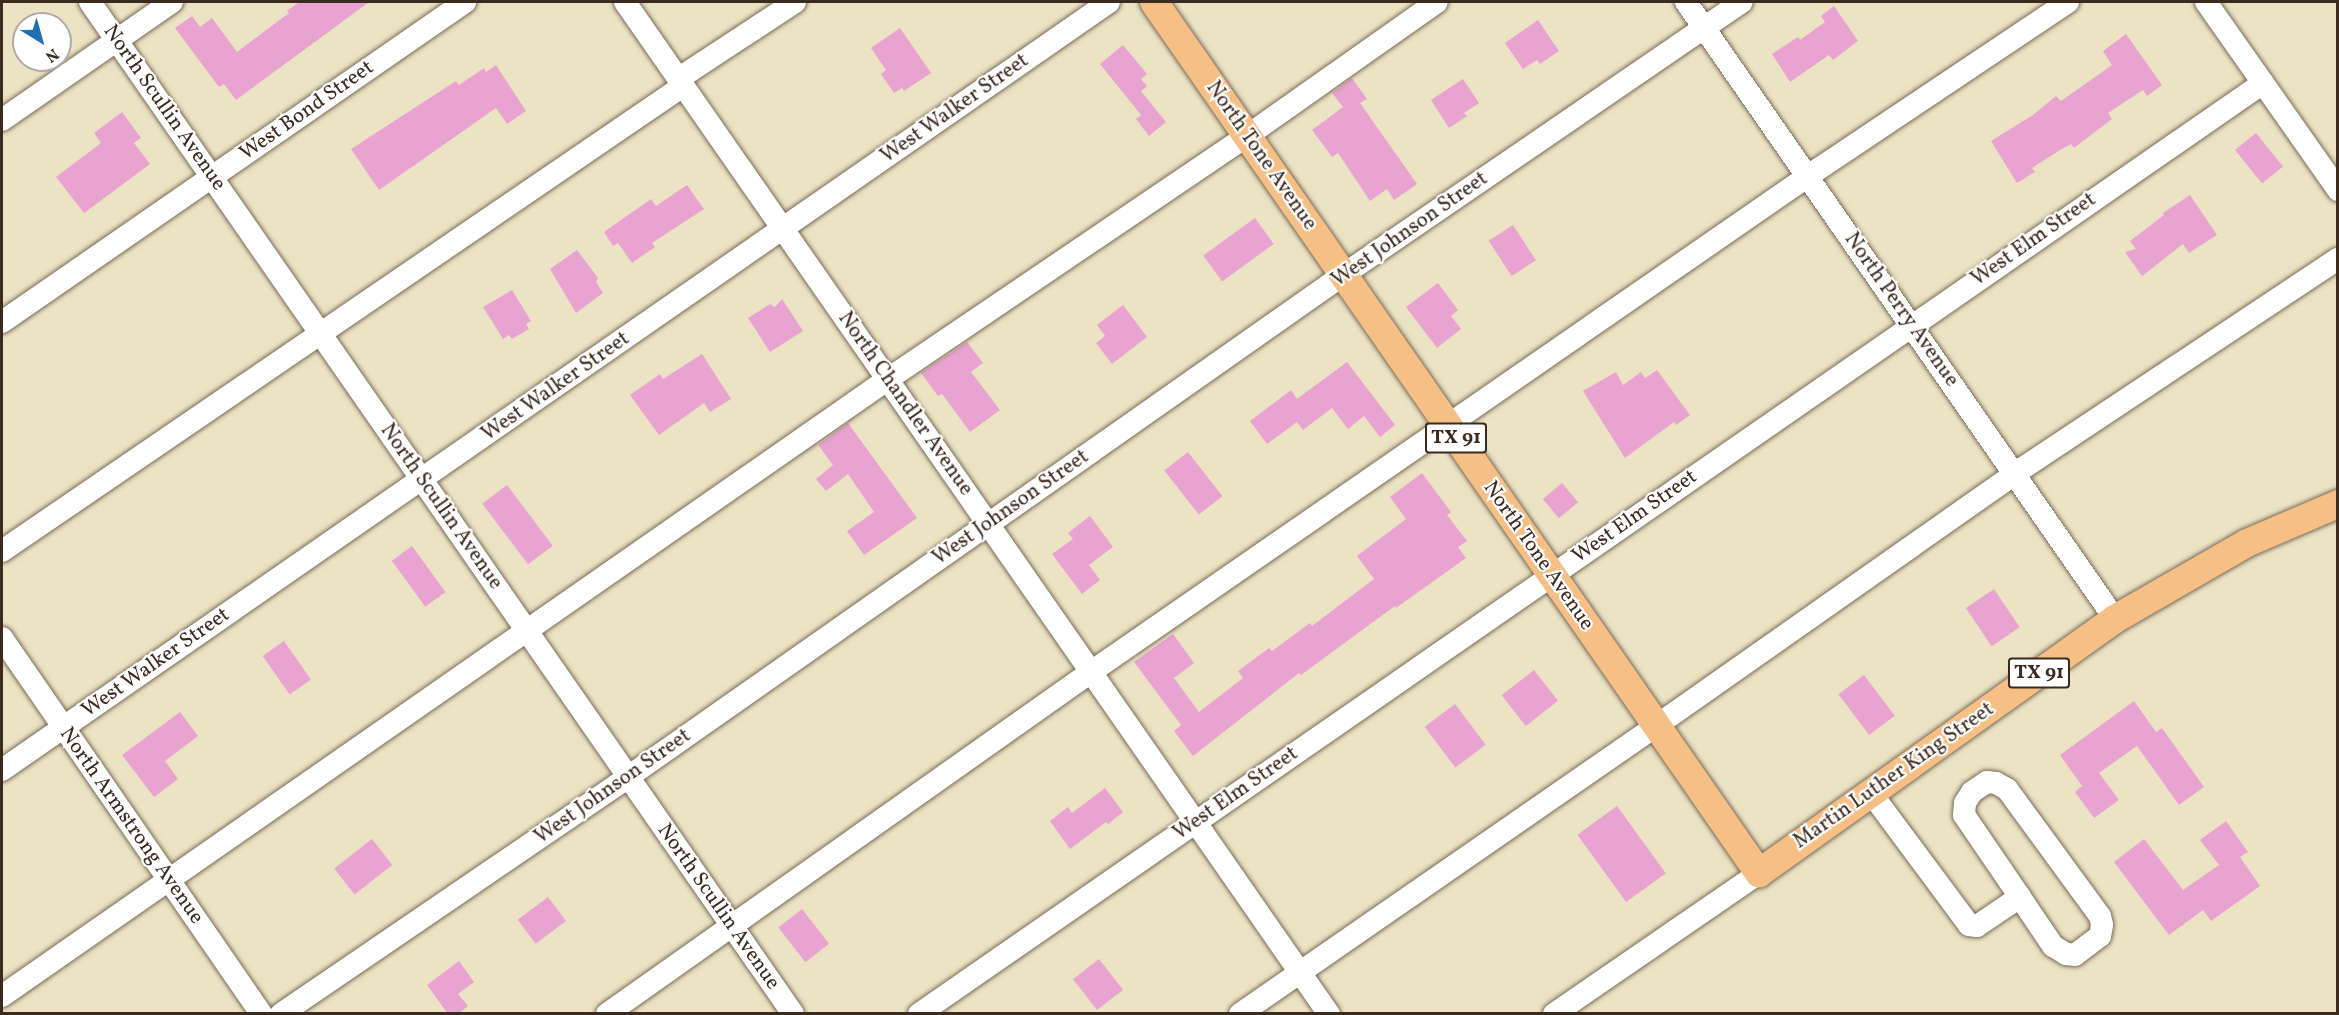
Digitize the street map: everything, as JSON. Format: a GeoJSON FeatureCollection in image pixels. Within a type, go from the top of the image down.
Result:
{"type":"FeatureCollection","features":[{"type":"Feature","properties":{"kind":"main road","name":"North Tone Avenue"},"geometry":{"type":"LineString","coordinates":[[1155,2],[1759,873]]}},
{"type":"Feature","properties":{"kind":"main road","name":"Martin Luther King Street"},"geometry":{"type":"LineString","coordinates":[[1759,873],[2115,619],[2247,543],[2337,504]]}},
{"type":"Feature","properties":{"kind":"street","name":"North Scullin Avenue"},"geometry":{"type":"LineString","coordinates":[[90,2],[793,1014]]}},
{"type":"Feature","properties":{"kind":"street"},"geometry":{"type":"LineString","coordinates":[[2,120],[172,2]]}},
{"type":"Feature","properties":{"kind":"street","name":"West Bond Street"},"geometry":{"type":"LineString","coordinates":[[2,322],[465,2]]}},
{"type":"Feature","properties":{"kind":"street","name":"North Chandler Avenue"},"geometry":{"type":"LineString","coordinates":[[624,2],[1329,1014]]}},
{"type":"Feature","properties":{"kind":"street"},"geometry":{"type":"LineString","coordinates":[[2,551],[795,2]]}},
{"type":"Feature","properties":{"kind":"street","name":"West Walker Street"},"geometry":{"type":"LineString","coordinates":[[2,770],[1109,2]]}},
{"type":"Feature","properties":{"kind":"street"},"geometry":{"type":"LineString","coordinates":[[2,996],[888,379],[1247,136],[1437,2]]}},
{"type":"Feature","properties":{"kind":"street","name":"North Perry Avenue"},"geometry":{"type":"LineString","coordinates":[[1686,2],[2115,619]]}},
{"type":"Feature","properties":{"kind":"street","name":"West Johnson Street"},"geometry":{"type":"LineString","coordinates":[[281,1014],[628,777],[1344,275],[1741,2]]}},
{"type":"Feature","properties":{"kind":"street"},"geometry":{"type":"LineString","coordinates":[[607,1014],[1091,672],[1808,176],[2068,2]]}},
{"type":"Feature","properties":{"kind":"street"},"geometry":{"type":"LineString","coordinates":[[2206,2],[2337,190]]}},
{"type":"Feature","properties":{"kind":"street","name":"West Elm Street"},"geometry":{"type":"LineString","coordinates":[[919,1014],[2263,82]]}},
{"type":"Feature","properties":{"kind":"street"},"geometry":{"type":"LineString","coordinates":[[1240,1014],[1656,726],[2014,474],[2337,259]]}},
{"type":"Feature","properties":{"kind":"street","name":"North Armstrong Avenue"},"geometry":{"type":"LineString","coordinates":[[2,638],[261,1014]]}},
{"type":"Feature","properties":{"kind":"street"},"geometry":{"type":"LineString","coordinates":[[1987,782],[1996,783],[2007,789],[2100,916],[2102,925],[2100,936],[2075,955],[2066,954],[2053,946],[2020,897],[1964,815],[1965,803],[1972,792],[1987,782]]}},
{"type":"Feature","properties":{"kind":"street"},"geometry":{"type":"LineString","coordinates":[[1871,793],[1969,925],[1977,926],[2020,897]]}},
{"type":"Feature","properties":{"kind":"street","name":"Martin Luther King Street"},"geometry":{"type":"LineString","coordinates":[[1554,1014],[1759,873]]}},
{"type":"Feature","properties":{"kind":"building"},"geometry":{"type":"Polygon","coordinates":[[[299,2],[369,2],[236,100],[224,84],[219,87],[175,28],[192,16],[200,27],[212,18],[237,52],[289,13],[287,11],[299,2]]]}},
{"type":"Feature","properties":{"kind":"building"},"geometry":{"type":"Polygon","coordinates":[[[1834,6],[1858,41],[1833,60],[1829,55],[1790,82],[1772,54],[1798,37],[1800,40],[1825,22],[1821,16],[1834,6]]]}},
{"type":"Feature","properties":{"kind":"building"},"geometry":{"type":"Polygon","coordinates":[[[1538,20],[1559,51],[1540,64],[1537,60],[1523,69],[1505,43],[1538,20]]]}},
{"type":"Feature","properties":{"kind":"building"},"geometry":{"type":"Polygon","coordinates":[[[900,28],[931,73],[904,91],[902,88],[894,93],[881,74],[886,70],[871,48],[900,28]]]}},
{"type":"Feature","properties":{"kind":"building"},"geometry":{"type":"Polygon","coordinates":[[[2126,34],[2162,85],[2147,96],[2143,90],[2108,113],[2112,119],[2074,148],[2071,144],[2032,168],[2035,172],[2017,183],[1991,141],[2033,115],[2056,96],[2061,101],[2112,65],[2103,51],[2126,34]]]}},
{"type":"Feature","properties":{"kind":"building"},"geometry":{"type":"Polygon","coordinates":[[[1123,45],[1147,74],[1141,79],[1147,86],[1141,91],[1166,122],[1149,136],[1136,119],[1141,115],[1100,64],[1123,45]]]}},
{"type":"Feature","properties":{"kind":"building"},"geometry":{"type":"Polygon","coordinates":[[[496,65],[526,111],[507,124],[496,108],[379,190],[351,149],[456,81],[459,85],[484,68],[486,72],[496,65]]]}},
{"type":"Feature","properties":{"kind":"building"},"geometry":{"type":"Polygon","coordinates":[[[1352,78],[1367,99],[1360,103],[1417,184],[1394,200],[1387,189],[1370,201],[1338,153],[1332,157],[1312,130],[1343,107],[1332,93],[1352,78]]]}},
{"type":"Feature","properties":{"kind":"building"},"geometry":{"type":"Polygon","coordinates":[[[1463,79],[1479,103],[1464,113],[1467,116],[1449,128],[1431,100],[1463,79]]]}},
{"type":"Feature","properties":{"kind":"building"},"geometry":{"type":"Polygon","coordinates":[[[122,112],[141,138],[134,143],[150,164],[84,213],[56,177],[101,143],[94,133],[122,112]]]}},
{"type":"Feature","properties":{"kind":"building"},"geometry":{"type":"Polygon","coordinates":[[[2256,133],[2283,166],[2262,183],[2235,150],[2256,133]]]}},
{"type":"Feature","properties":{"kind":"building"},"geometry":{"type":"Polygon","coordinates":[[[687,185],[704,209],[652,243],[655,247],[632,263],[618,243],[613,246],[604,232],[651,199],[656,206],[687,185]]]}},
{"type":"Feature","properties":{"kind":"building"},"geometry":{"type":"Polygon","coordinates":[[[2190,195],[2217,235],[2189,253],[2183,244],[2142,276],[2125,252],[2136,249],[2130,241],[2164,215],[2163,213],[2190,195]]]}},
{"type":"Feature","properties":{"kind":"building"},"geometry":{"type":"Polygon","coordinates":[[[1255,218],[1274,244],[1222,282],[1203,256],[1255,218]]]}},
{"type":"Feature","properties":{"kind":"building"},"geometry":{"type":"Polygon","coordinates":[[[1513,225],[1536,260],[1512,276],[1489,241],[1513,225]]]}},
{"type":"Feature","properties":{"kind":"building"},"geometry":{"type":"Polygon","coordinates":[[[577,250],[598,278],[596,282],[603,293],[576,313],[550,269],[577,250]]]}},
{"type":"Feature","properties":{"kind":"building"},"geometry":{"type":"Polygon","coordinates":[[[1438,283],[1458,310],[1451,316],[1461,329],[1437,348],[1406,307],[1438,283]]]}},
{"type":"Feature","properties":{"kind":"building"},"geometry":{"type":"Polygon","coordinates":[[[512,290],[531,321],[526,324],[529,329],[512,339],[509,335],[503,339],[483,307],[512,290]]]}},
{"type":"Feature","properties":{"kind":"building"},"geometry":{"type":"Polygon","coordinates":[[[782,299],[803,331],[770,352],[748,318],[770,304],[775,307],[782,299]]]}},
{"type":"Feature","properties":{"kind":"building"},"geometry":{"type":"Polygon","coordinates":[[[1123,305],[1147,337],[1112,364],[1096,343],[1105,336],[1097,325],[1123,305]]]}},
{"type":"Feature","properties":{"kind":"building"},"geometry":{"type":"Polygon","coordinates":[[[967,342],[983,363],[971,372],[1000,410],[970,432],[942,394],[938,396],[921,373],[967,342]]]}},
{"type":"Feature","properties":{"kind":"building"},"geometry":{"type":"Polygon","coordinates":[[[702,354],[731,399],[710,412],[704,403],[659,435],[630,395],[660,374],[663,379],[702,354]]]}},
{"type":"Feature","properties":{"kind":"building"},"geometry":{"type":"Polygon","coordinates":[[[1347,362],[1395,425],[1380,437],[1364,416],[1348,429],[1332,408],[1303,430],[1297,422],[1267,444],[1250,421],[1291,390],[1297,399],[1347,362]]]}},
{"type":"Feature","properties":{"kind":"building"},"geometry":{"type":"Polygon","coordinates":[[[1657,370],[1690,415],[1676,425],[1674,422],[1625,458],[1583,391],[1616,372],[1623,385],[1641,372],[1645,378],[1657,370]]]}},
{"type":"Feature","properties":{"kind":"building"},"geometry":{"type":"Polygon","coordinates":[[[848,423],[917,518],[864,555],[847,531],[874,512],[848,474],[826,491],[816,479],[833,465],[818,445],[848,423]]]}},
{"type":"Feature","properties":{"kind":"building"},"geometry":{"type":"Polygon","coordinates":[[[1188,452],[1222,496],[1199,515],[1164,470],[1188,452]]]}},
{"type":"Feature","properties":{"kind":"building"},"geometry":{"type":"Polygon","coordinates":[[[1422,473],[1451,512],[1447,515],[1467,541],[1458,547],[1466,558],[1396,608],[1395,606],[1301,675],[1299,673],[1193,756],[1174,731],[1181,725],[1134,662],[1173,634],[1194,663],[1174,678],[1199,712],[1243,678],[1238,671],[1269,648],[1272,651],[1310,623],[1312,626],[1374,579],[1357,556],[1406,519],[1390,497],[1422,473]]]}},
{"type":"Feature","properties":{"kind":"building"},"geometry":{"type":"Polygon","coordinates":[[[1562,483],[1578,502],[1559,518],[1543,499],[1562,483]]]}},
{"type":"Feature","properties":{"kind":"building"},"geometry":{"type":"Polygon","coordinates":[[[507,485],[553,546],[528,564],[482,504],[507,485]]]}},
{"type":"Feature","properties":{"kind":"building"},"geometry":{"type":"Polygon","coordinates":[[[1090,516],[1113,547],[1089,565],[1100,580],[1082,594],[1052,554],[1073,539],[1068,533],[1090,516]]]}},
{"type":"Feature","properties":{"kind":"building"},"geometry":{"type":"Polygon","coordinates":[[[412,546],[446,592],[425,607],[392,561],[412,546]]]}},
{"type":"Feature","properties":{"kind":"building"},"geometry":{"type":"Polygon","coordinates":[[[1994,589],[2020,627],[1992,646],[1966,608],[1994,589]]]}},
{"type":"Feature","properties":{"kind":"building"},"geometry":{"type":"Polygon","coordinates":[[[284,641],[311,680],[290,694],[263,656],[284,641]]]}},
{"type":"Feature","properties":{"kind":"building"},"geometry":{"type":"Polygon","coordinates":[[[1534,670],[1558,701],[1526,726],[1502,695],[1534,670]]]}},
{"type":"Feature","properties":{"kind":"building"},"geometry":{"type":"Polygon","coordinates":[[[1864,675],[1895,716],[1869,735],[1838,694],[1864,675]]]}},
{"type":"Feature","properties":{"kind":"building"},"geometry":{"type":"Polygon","coordinates":[[[2134,701],[2156,732],[2162,728],[2204,787],[2179,805],[2137,746],[2099,773],[2119,800],[2094,818],[2075,792],[2082,786],[2060,755],[2134,701]]]}},
{"type":"Feature","properties":{"kind":"building"},"geometry":{"type":"Polygon","coordinates":[[[1455,704],[1486,745],[1455,768],[1425,727],[1455,704]]]}},
{"type":"Feature","properties":{"kind":"building"},"geometry":{"type":"Polygon","coordinates":[[[180,712],[198,736],[165,761],[178,779],[154,797],[122,755],[180,712]]]}},
{"type":"Feature","properties":{"kind":"building"},"geometry":{"type":"Polygon","coordinates":[[[1105,788],[1123,812],[1070,849],[1050,821],[1068,807],[1072,813],[1105,788]]]}},
{"type":"Feature","properties":{"kind":"building"},"geometry":{"type":"Polygon","coordinates":[[[1617,806],[1666,873],[1626,902],[1577,835],[1617,806]]]}},
{"type":"Feature","properties":{"kind":"building"},"geometry":{"type":"Polygon","coordinates":[[[2226,821],[2248,852],[2240,857],[2260,886],[2211,921],[2203,910],[2169,935],[2114,862],[2144,839],[2183,890],[2219,865],[2200,840],[2226,821]]]}},
{"type":"Feature","properties":{"kind":"building"},"geometry":{"type":"Polygon","coordinates":[[[372,839],[392,865],[354,895],[334,869],[372,839]]]}},
{"type":"Feature","properties":{"kind":"building"},"geometry":{"type":"Polygon","coordinates":[[[548,897],[566,921],[536,944],[518,920],[548,897]]]}},
{"type":"Feature","properties":{"kind":"building"},"geometry":{"type":"Polygon","coordinates":[[[802,909],[829,944],[805,962],[778,927],[802,909]]]}},
{"type":"Feature","properties":{"kind":"building"},"geometry":{"type":"Polygon","coordinates":[[[1099,959],[1123,990],[1097,1010],[1073,979],[1099,959]]]}},
{"type":"Feature","properties":{"kind":"building"},"geometry":{"type":"Polygon","coordinates":[[[459,961],[474,982],[458,994],[468,1006],[458,1014],[448,1014],[427,985],[459,961]]]}}]}
